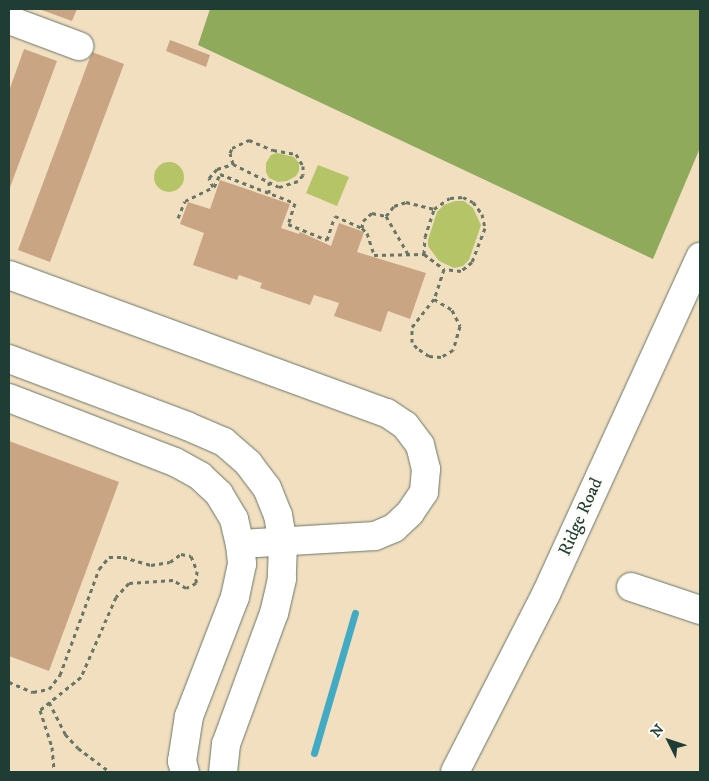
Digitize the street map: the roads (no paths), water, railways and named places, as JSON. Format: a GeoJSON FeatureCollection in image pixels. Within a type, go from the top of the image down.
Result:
{"type":"FeatureCollection","features":[{"type":"Feature","properties":{"kind":"street"},"geometry":{"type":"LineString","coordinates":[[9,20],[79,46]]}},
{"type":"Feature","properties":{"kind":"street","name":"Ridge Road"},"geometry":{"type":"LineString","coordinates":[[454,772],[546,594],[700,257]]}},
{"type":"Feature","properties":{"kind":"street"},"geometry":{"type":"LineString","coordinates":[[9,275],[387,413],[405,425],[420,445],[426,469],[424,492],[410,513],[394,528],[375,536],[283,543],[240,544]]}},
{"type":"Feature","properties":{"kind":"street"},"geometry":{"type":"LineString","coordinates":[[9,359],[187,426],[224,442],[248,463],[267,488],[278,515],[283,543],[282,579],[274,612],[226,744],[223,772]]}},
{"type":"Feature","properties":{"kind":"street"},"geometry":{"type":"LineString","coordinates":[[9,398],[175,462],[200,476],[219,494],[234,519],[240,544],[242,564],[235,597],[189,716],[182,761],[184,772]]}},
{"type":"Feature","properties":{"kind":"street"},"geometry":{"type":"LineString","coordinates":[[631,587],[700,610]]}},
{"type":"Feature","properties":{"kind":"street"},"geometry":{"type":"LineString","coordinates":[[235,597],[274,612]]}},
{"type":"Feature","properties":{"kind":"waterway"},"geometry":{"type":"LineString","coordinates":[[314,753],[355,613]]}}]}
